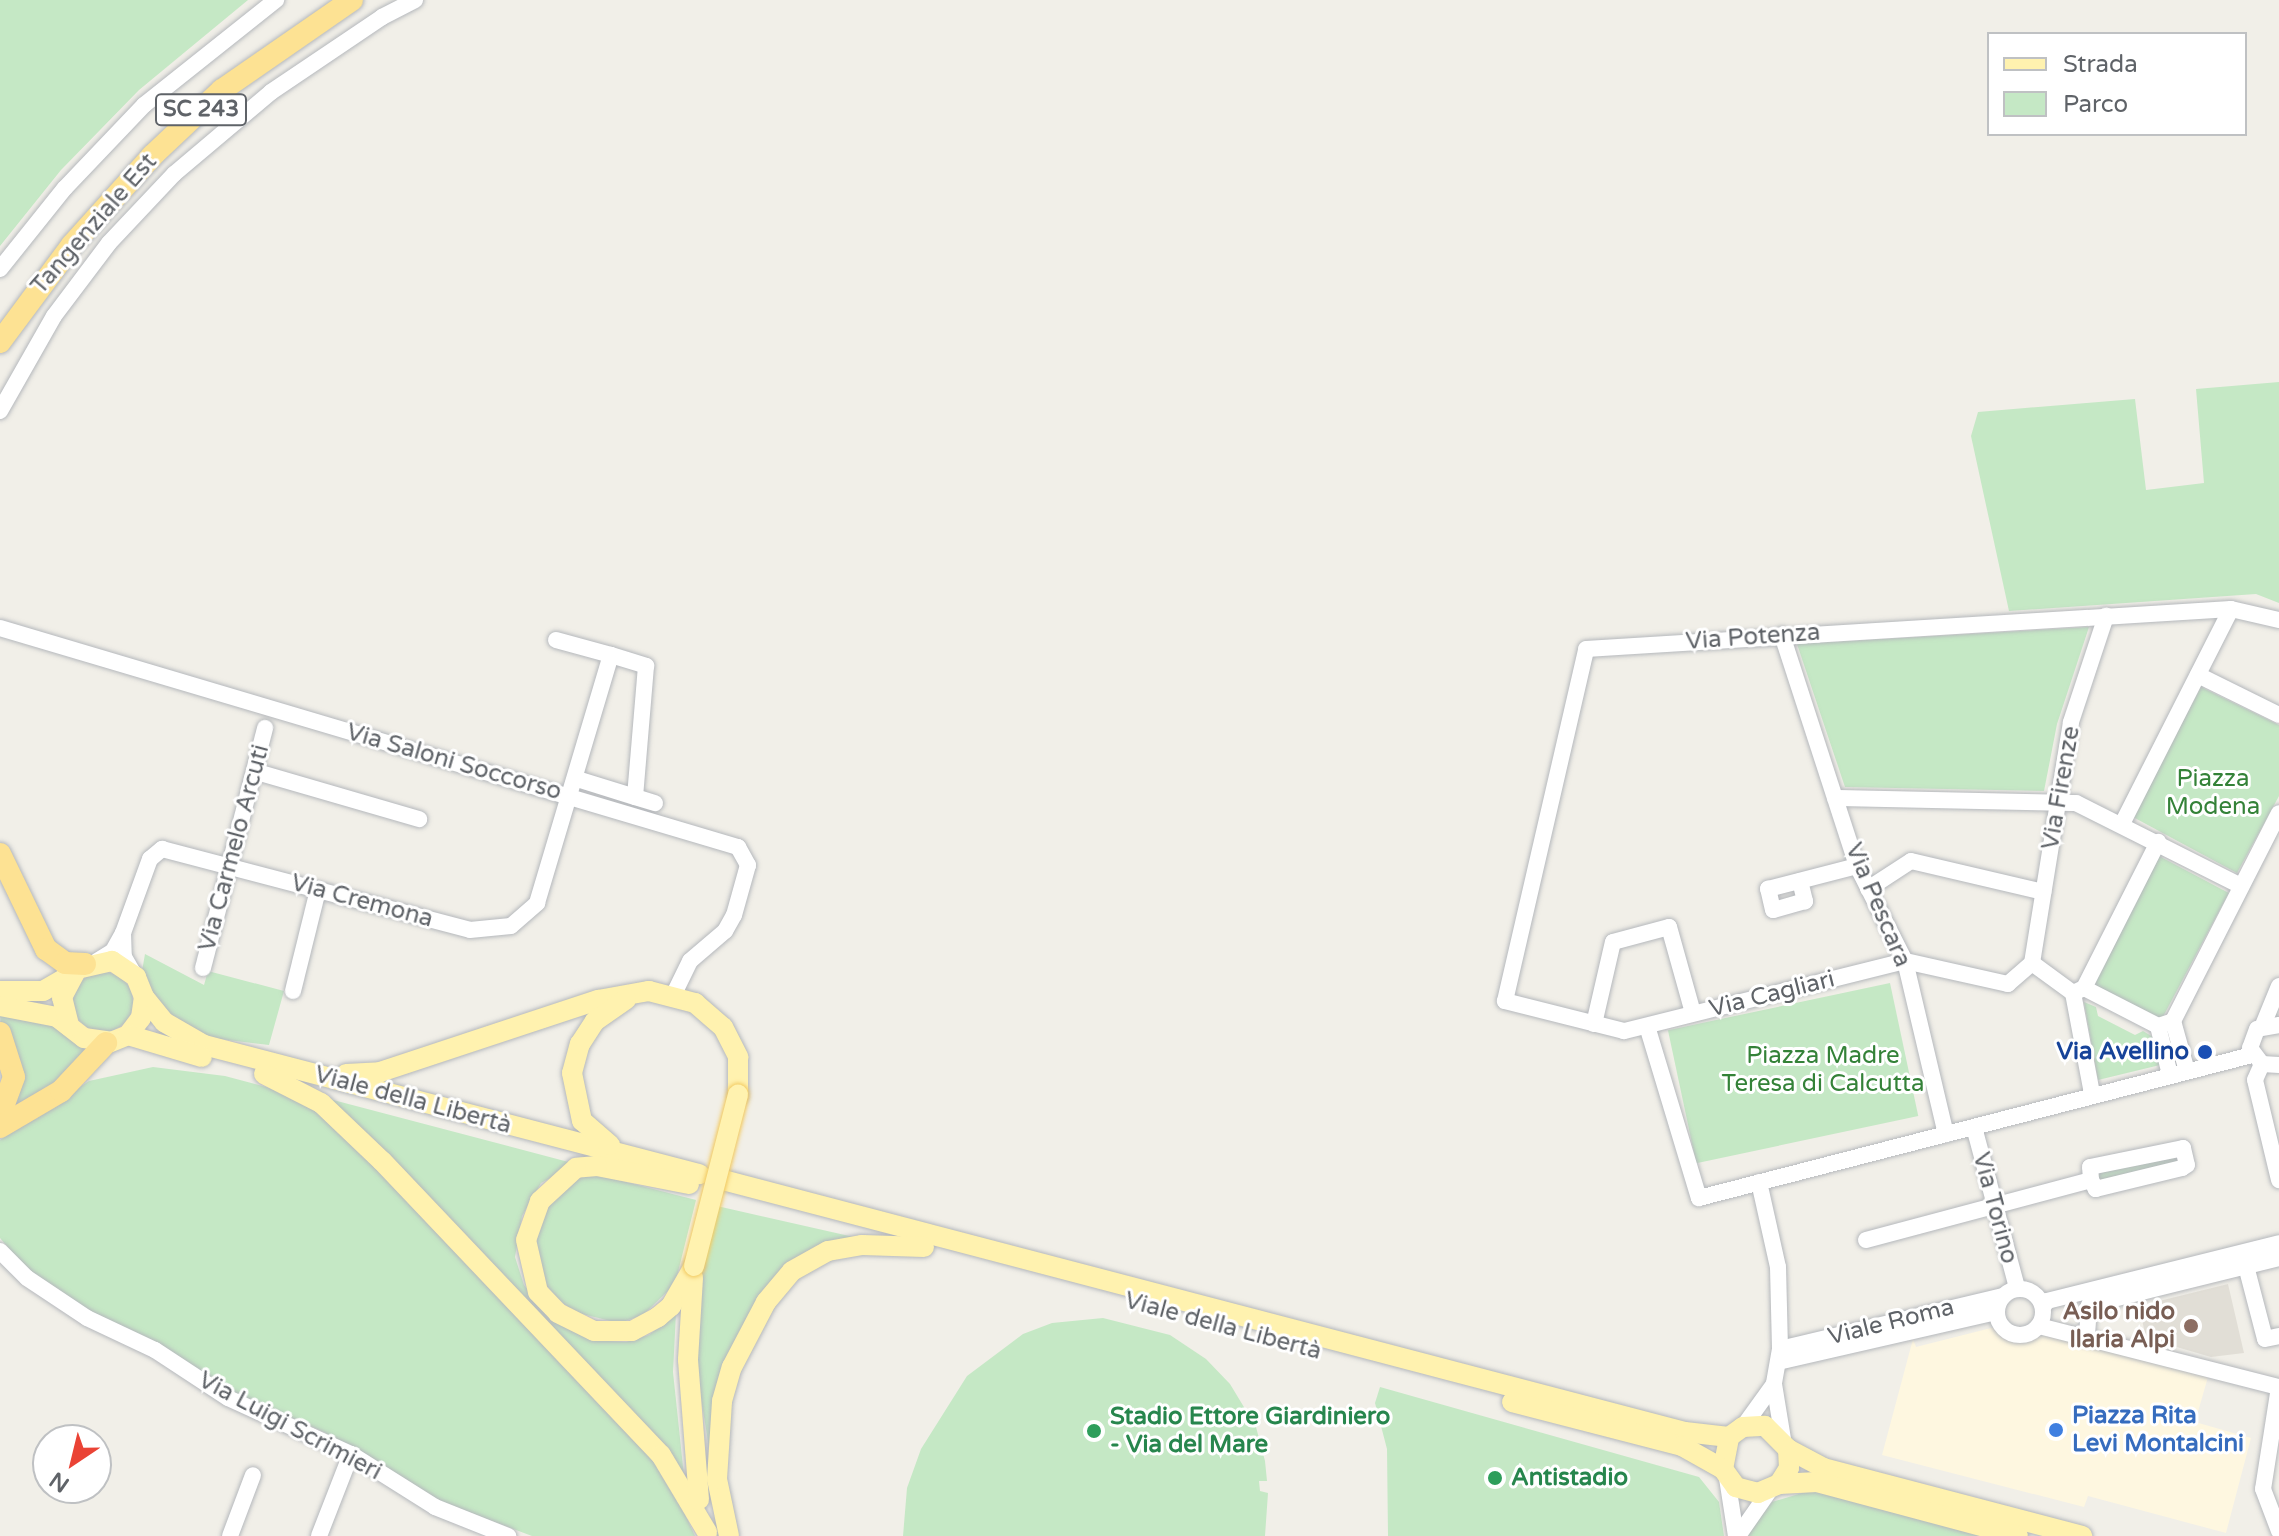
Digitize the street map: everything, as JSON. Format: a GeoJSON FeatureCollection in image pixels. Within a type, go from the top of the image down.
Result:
{"type":"FeatureCollection","features":[{"type":"Feature","properties":{"kind":"highway","name":"Tangenziale Est"},"geometry":{"type":"LineString","coordinates":[[0,319],[81,214],[149,140],[211,83],[328,0]]}},
{"type":"Feature","properties":{"kind":"highway","name":"Tangenziale Est"},"geometry":{"type":"LineString","coordinates":[[0,342],[72,245],[152,156],[222,90],[352,0]]}},
{"type":"Feature","properties":{"kind":"highway"},"geometry":{"type":"LineString","coordinates":[[0,854],[46,949],[65,963],[85,967]]}},
{"type":"Feature","properties":{"kind":"highway"},"geometry":{"type":"LineString","coordinates":[[0,1033],[14,1077],[0,1115]]}},
{"type":"Feature","properties":{"kind":"highway"},"geometry":{"type":"LineString","coordinates":[[0,1127],[61,1091],[106,1043]]}},
{"type":"Feature","properties":{"kind":"main road"},"geometry":{"type":"LineString","coordinates":[[0,991],[43,991],[85,967],[118,964],[135,976]]}},
{"type":"Feature","properties":{"kind":"main road"},"geometry":{"type":"LineString","coordinates":[[69,1026],[62,997],[85,967]]}},
{"type":"Feature","properties":{"kind":"main road","name":"Viale della Libertà"},"geometry":{"type":"LineString","coordinates":[[135,976],[144,997],[176,1031],[232,1052],[698,1180]]}},
{"type":"Feature","properties":{"kind":"main road"},"geometry":{"type":"LineString","coordinates":[[649,991],[615,1004],[586,1032],[574,1058],[576,1106],[598,1139],[698,1180]]}},
{"type":"Feature","properties":{"kind":"main road"},"geometry":{"type":"LineString","coordinates":[[232,1052],[343,1073],[380,1072],[598,1000],[649,991],[674,994],[710,1014],[732,1041],[738,1095],[694,1266],[687,1318],[695,1487],[708,1534]]}},
{"type":"Feature","properties":{"kind":"main road"},"geometry":{"type":"LineString","coordinates":[[0,1006],[46,1013],[84,1038],[106,1043],[128,1035],[141,1018],[144,997]]}},
{"type":"Feature","properties":{"kind":"main road","name":"Viale della Libertà"},"geometry":{"type":"LineString","coordinates":[[128,1035],[264,1074],[698,1180]]}},
{"type":"Feature","properties":{"kind":"main road"},"geometry":{"type":"LineString","coordinates":[[264,1074],[321,1103],[382,1161],[661,1455],[708,1534]]}},
{"type":"Feature","properties":{"kind":"main road"},"geometry":{"type":"LineString","coordinates":[[694,1266],[658,1317],[632,1331],[594,1331],[558,1313],[538,1292],[526,1240],[540,1201],[576,1168],[597,1166],[698,1180]]}},
{"type":"Feature","properties":{"kind":"main road","name":"Viale della Libertà"},"geometry":{"type":"LineString","coordinates":[[2018,1536],[1817,1482],[1746,1492],[1682,1446],[924,1247],[721,1186],[1669,1428],[1736,1432],[1765,1426],[1823,1468],[2082,1536]]}},
{"type":"Feature","properties":{"kind":"main road"},"geometry":{"type":"LineString","coordinates":[[728,1536],[717,1479],[722,1401],[732,1367],[766,1302],[792,1271],[828,1251],[862,1245],[924,1247]]}},
{"type":"Feature","properties":{"kind":"main road"},"geometry":{"type":"LineString","coordinates":[[692,1410],[700,1454],[728,1536]]}},
{"type":"Feature","properties":{"kind":"main road"},"geometry":{"type":"LineString","coordinates":[[1725,1474],[1736,1432]]}},
{"type":"Feature","properties":{"kind":"main road"},"geometry":{"type":"LineString","coordinates":[[1774,1487],[1789,1468],[1786,1444]]}},
{"type":"Feature","properties":{"kind":"street"},"geometry":{"type":"LineString","coordinates":[[0,269],[65,188],[144,105],[276,0]]}},
{"type":"Feature","properties":{"kind":"street"},"geometry":{"type":"LineString","coordinates":[[1,405],[63,304],[109,243],[174,174],[271,92],[382,17],[415,0]]}},
{"type":"Feature","properties":{"kind":"street"},"geometry":{"type":"LineString","coordinates":[[2122,824],[2231,609]]}},
{"type":"Feature","properties":{"kind":"street","name":"Via Potenza"},"geometry":{"type":"LineString","coordinates":[[1505,1001],[1586,649],[2231,609],[2279,620]]}},
{"type":"Feature","properties":{"kind":"street","name":"Via Firenze"},"geometry":{"type":"LineString","coordinates":[[2032,963],[2071,722],[2106,616]]}},
{"type":"Feature","properties":{"kind":"street","name":"Via Saloni Soccorso"},"geometry":{"type":"LineString","coordinates":[[0,628],[738,847],[747,857],[730,924],[699,949],[674,994]]}},
{"type":"Feature","properties":{"kind":"street","name":"Via Pescara"},"geometry":{"type":"LineString","coordinates":[[1782,635],[1857,866],[1905,961],[1946,1134]]}},
{"type":"Feature","properties":{"kind":"street"},"geometry":{"type":"LineString","coordinates":[[556,640],[646,666],[635,797]]}},
{"type":"Feature","properties":{"kind":"street","name":"Via Cremona"},"geometry":{"type":"LineString","coordinates":[[85,967],[113,951],[155,852],[162,849],[470,930],[511,926],[537,903],[573,797],[611,655]]}},
{"type":"Feature","properties":{"kind":"street"},"geometry":{"type":"LineString","coordinates":[[2198,675],[2279,715]]}},
{"type":"Feature","properties":{"kind":"street","name":"Via Carmelo Arcuti"},"geometry":{"type":"LineString","coordinates":[[203,968],[257,772],[265,728]]}},
{"type":"Feature","properties":{"kind":"street"},"geometry":{"type":"LineString","coordinates":[[257,772],[419,819]]}},
{"type":"Feature","properties":{"kind":"street"},"geometry":{"type":"LineString","coordinates":[[577,779],[655,803]]}},
{"type":"Feature","properties":{"kind":"street"},"geometry":{"type":"LineString","coordinates":[[1835,798],[2076,803],[2241,886]]}},
{"type":"Feature","properties":{"kind":"street"},"geometry":{"type":"LineString","coordinates":[[2179,1073],[2165,1023],[2241,886],[2272,844],[2279,813]]}},
{"type":"Feature","properties":{"kind":"street"},"geometry":{"type":"LineString","coordinates":[[2092,1094],[2078,990],[2158,842]]}},
{"type":"Feature","properties":{"kind":"street"},"geometry":{"type":"LineString","coordinates":[[1868,889],[1911,861],[2043,892]]}},
{"type":"Feature","properties":{"kind":"street"},"geometry":{"type":"LineString","coordinates":[[1800,881],[1857,866]]}},
{"type":"Feature","properties":{"kind":"street"},"geometry":{"type":"LineString","coordinates":[[293,991],[318,890]]}},
{"type":"Feature","properties":{"kind":"street"},"geometry":{"type":"LineString","coordinates":[[1594,1024],[1613,942],[1669,927],[1693,1013]]}},
{"type":"Feature","properties":{"kind":"street"},"geometry":{"type":"LineString","coordinates":[[123,933],[124,957],[135,976]]}},
{"type":"Feature","properties":{"kind":"street","name":"Via Cagliari"},"geometry":{"type":"LineString","coordinates":[[1505,1001],[1624,1031],[1905,961],[2008,984],[2032,963]]}},
{"type":"Feature","properties":{"kind":"street"},"geometry":{"type":"LineString","coordinates":[[2032,963],[2078,990],[2165,1023]]}},
{"type":"Feature","properties":{"kind":"street"},"geometry":{"type":"LineString","coordinates":[[2264,1062],[2250,1041],[2271,1025],[2277,995]]}},
{"type":"Feature","properties":{"kind":"street"},"geometry":{"type":"LineString","coordinates":[[1647,1026],[1699,1198],[2179,1073],[2264,1062]]}},
{"type":"Feature","properties":{"kind":"street"},"geometry":{"type":"LineString","coordinates":[[2264,1062],[2255,1080],[2279,1180]]}},
{"type":"Feature","properties":{"kind":"street","name":"Via Torino"},"geometry":{"type":"LineString","coordinates":[[1974,1127],[1995,1206],[2005,1299]]}},
{"type":"Feature","properties":{"kind":"street"},"geometry":{"type":"LineString","coordinates":[[2183,1148],[2187,1165],[2182,1168],[2096,1189],[2091,1180],[2090,1167],[2183,1148]]}},
{"type":"Feature","properties":{"kind":"street"},"geometry":{"type":"LineString","coordinates":[[1866,1240],[2091,1180]]}},
{"type":"Feature","properties":{"kind":"street"},"geometry":{"type":"LineString","coordinates":[[1759,1182],[1778,1267],[1779,1355],[1774,1384],[1786,1444]]}},
{"type":"Feature","properties":{"kind":"street"},"geometry":{"type":"LineString","coordinates":[[2039,1326],[2047,1301],[2279,1243]]}},
{"type":"Feature","properties":{"kind":"street","name":"Via Luigi Scrimieri"},"geometry":{"type":"LineString","coordinates":[[0,1251],[27,1278],[87,1318],[155,1350],[228,1398],[351,1454],[435,1507],[508,1536]]}},
{"type":"Feature","properties":{"kind":"street"},"geometry":{"type":"LineString","coordinates":[[2087,1335],[2089,1305],[2279,1258]]}},
{"type":"Feature","properties":{"kind":"street"},"geometry":{"type":"LineString","coordinates":[[2246,1266],[2265,1339],[2279,1336]]}},
{"type":"Feature","properties":{"kind":"street"},"geometry":{"type":"LineString","coordinates":[[2043,1307],[2033,1292],[2005,1299],[2001,1326],[2013,1334],[2027,1334],[2039,1326],[2087,1335],[2279,1387],[2263,1489],[2279,1531]]}},
{"type":"Feature","properties":{"kind":"street","name":"Viale Roma"},"geometry":{"type":"LineString","coordinates":[[1779,1355],[2005,1299]]}},
{"type":"Feature","properties":{"kind":"street"},"geometry":{"type":"LineString","coordinates":[[1736,1432],[1774,1384]]}},
{"type":"Feature","properties":{"kind":"street"},"geometry":{"type":"LineString","coordinates":[[319,1536],[351,1454]]}},
{"type":"Feature","properties":{"kind":"street"},"geometry":{"type":"LineString","coordinates":[[1725,1474],[1737,1536]]}},
{"type":"Feature","properties":{"kind":"street"},"geometry":{"type":"LineString","coordinates":[[230,1536],[253,1475]]}},
{"type":"Feature","properties":{"kind":"street"},"geometry":{"type":"LineString","coordinates":[[1737,1536],[1774,1487]]}},
{"type":"Feature","properties":{"kind":"shaded area","name":"Asilo nido Ilaria Alpi"},"geometry":{"type":"Polygon","coordinates":[[[2228,1284],[2244,1353],[2211,1357],[2156,1341],[2156,1336],[2146,1338],[2139,1306],[2228,1284]]]}},
{"type":"Feature","properties":{"kind":"shaded area","name":"Piazza Rita Levi Montalcini"},"geometry":{"type":"Polygon","coordinates":[[[1995,1327],[2015,1340],[2043,1333],[2208,1377],[2195,1422],[2251,1438],[2226,1533],[2088,1496],[2084,1507],[1882,1455],[1913,1339],[1916,1347],[1995,1327]]]}},
{"type":"Feature","properties":{"kind":"green space"},"geometry":{"type":"Polygon","coordinates":[[[0,0],[248,0],[139,90],[61,170],[0,246],[0,0]]]}},
{"type":"Feature","properties":{"kind":"green space"},"geometry":{"type":"Polygon","coordinates":[[[2279,382],[2279,603],[2256,594],[2009,611],[1971,436],[1978,412],[2135,399],[2146,490],[2204,483],[2196,389],[2279,382]]]}},
{"type":"Feature","properties":{"kind":"green space"},"geometry":{"type":"Polygon","coordinates":[[[2089,627],[2057,724],[2044,791],[1845,787],[1797,644],[2089,627]]]}},
{"type":"Feature","properties":{"kind":"green space","name":"Piazza Modena"},"geometry":{"type":"Polygon","coordinates":[[[2201,687],[2279,725],[2279,796],[2237,873],[2133,817],[2201,687]]]}},
{"type":"Feature","properties":{"kind":"green space","name":"Piazza Modena"},"geometry":{"type":"Polygon","coordinates":[[[2159,856],[2229,893],[2161,1020],[2091,983],[2159,856]]]}},
{"type":"Feature","properties":{"kind":"green space"},"geometry":{"type":"Polygon","coordinates":[[[145,954],[204,985],[208,971],[284,991],[269,1045],[212,1038],[156,1009],[142,971],[145,954]]]}},
{"type":"Feature","properties":{"kind":"green space"},"geometry":{"type":"Polygon","coordinates":[[[103,972],[124,981],[133,1002],[124,1023],[103,1032],[82,1023],[73,1002],[82,981],[103,972]]]}},
{"type":"Feature","properties":{"kind":"green space","name":"Piazza Madre Teresa di Calcutta"},"geometry":{"type":"Polygon","coordinates":[[[1890,983],[1918,1116],[1696,1163],[1668,1030],[1890,983]]]}},
{"type":"Feature","properties":{"kind":"green space"},"geometry":{"type":"Polygon","coordinates":[[[2084,1002],[2096,1007],[2098,1016],[2135,1035],[2143,1031],[2153,1037],[2160,1065],[2098,1080],[2084,1002]]]}},
{"type":"Feature","properties":{"kind":"green space"},"geometry":{"type":"Polygon","coordinates":[[[0,1011],[54,1020],[86,1050],[71,1070],[6,1119],[0,1011]]]}},
{"type":"Feature","properties":{"kind":"green space"},"geometry":{"type":"Polygon","coordinates":[[[153,1067],[225,1076],[281,1091],[320,1110],[666,1473],[695,1536],[532,1536],[426,1496],[324,1432],[217,1385],[91,1313],[24,1266],[0,1238],[0,1140],[89,1081],[153,1067]]]}},
{"type":"Feature","properties":{"kind":"green space"},"geometry":{"type":"Polygon","coordinates":[[[318,1096],[576,1164],[541,1183],[522,1216],[515,1257],[524,1285],[540,1306],[591,1340],[626,1342],[649,1335],[676,1313],[673,1372],[684,1476],[675,1459],[505,1282],[318,1096]]]}},
{"type":"Feature","properties":{"kind":"green space"},"geometry":{"type":"Polygon","coordinates":[[[2175,1149],[2181,1161],[2101,1185],[2096,1171],[2175,1149]]]}},
{"type":"Feature","properties":{"kind":"green space"},"geometry":{"type":"Polygon","coordinates":[[[587,1172],[696,1200],[675,1284],[643,1315],[619,1323],[574,1312],[557,1298],[543,1281],[534,1239],[545,1202],[587,1172]]]}},
{"type":"Feature","properties":{"kind":"green space"},"geometry":{"type":"Polygon","coordinates":[[[717,1206],[867,1240],[762,1298],[711,1460],[696,1367],[696,1297],[717,1206]]]}},
{"type":"Feature","properties":{"kind":"green space","name":"Stadio Ettore Giardiniero - Via del Mare"},"geometry":{"type":"Polygon","coordinates":[[[1103,1318],[1170,1335],[1206,1359],[1230,1384],[1256,1427],[1265,1461],[1267,1481],[1259,1481],[1260,1491],[1268,1493],[1265,1536],[903,1536],[907,1488],[921,1449],[967,1376],[1023,1334],[1052,1323],[1103,1318]]]}},
{"type":"Feature","properties":{"kind":"green space","name":"Antistadio"},"geometry":{"type":"Polygon","coordinates":[[[1380,1387],[1699,1477],[1719,1502],[1724,1536],[1388,1536],[1387,1449],[1375,1403],[1380,1387]]]}},
{"type":"Feature","properties":{"kind":"green space"},"geometry":{"type":"Polygon","coordinates":[[[1812,1490],[1997,1536],[1746,1536],[1772,1502],[1812,1490]]]}},
{"type":"Feature","properties":{"kind":"place","name":"Via Avellino"},"geometry":{"type":"Point","coordinates":[2205,1052]}},
{"type":"Feature","properties":{"kind":"place","name":"Asilo nido Ilaria Alpi"},"geometry":{"type":"Point","coordinates":[2191,1326]}},
{"type":"Feature","properties":{"kind":"place","name":"Piazza Rita Levi Montalcini"},"geometry":{"type":"Point","coordinates":[2056,1430]}},
{"type":"Feature","properties":{"kind":"place","name":"Stadio Ettore Giardiniero - Via del Mare"},"geometry":{"type":"Point","coordinates":[1094,1431]}},
{"type":"Feature","properties":{"kind":"place","name":"Antistadio"},"geometry":{"type":"Point","coordinates":[1495,1478]}}]}
